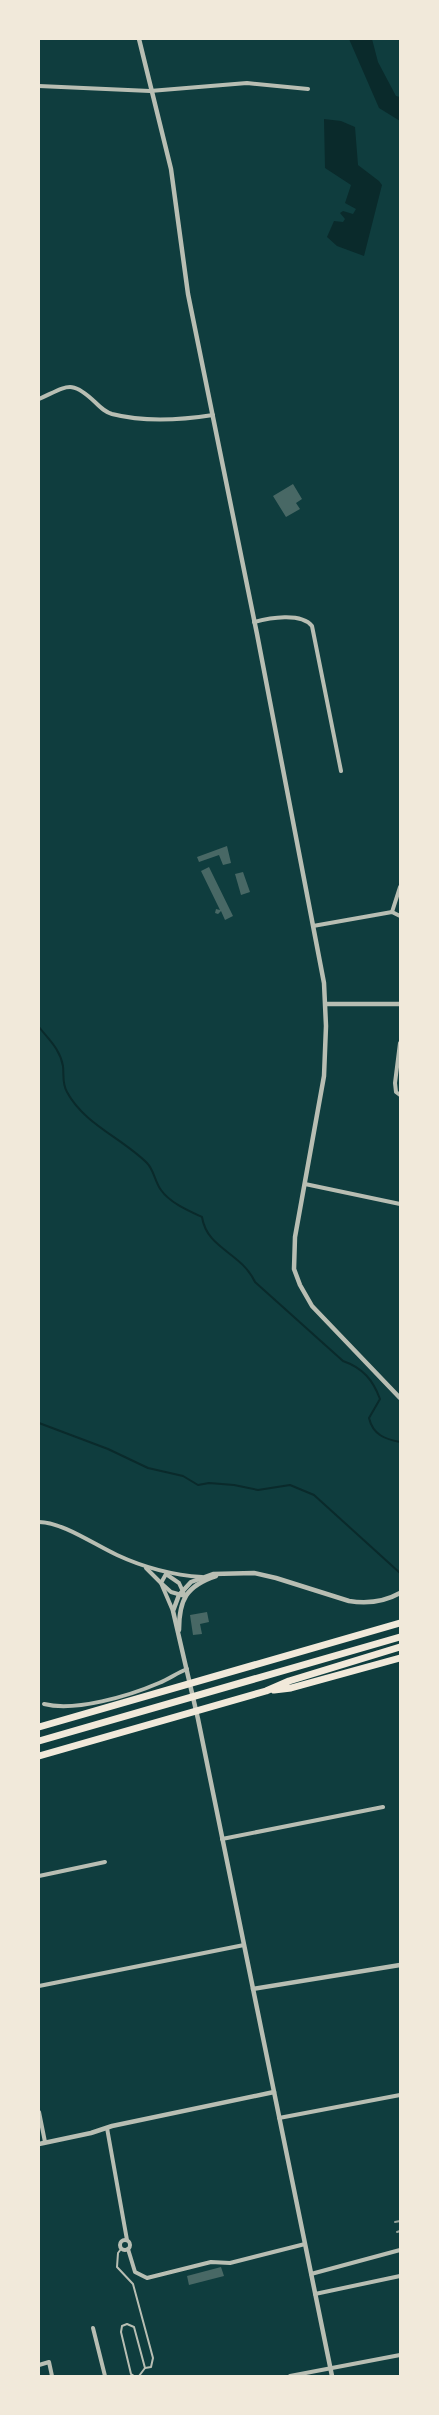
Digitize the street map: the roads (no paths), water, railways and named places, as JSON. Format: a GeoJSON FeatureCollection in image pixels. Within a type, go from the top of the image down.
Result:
{"type":"FeatureCollection","features":[{"type":"Feature","properties":{"kind":"highway"},"geometry":{"type":"LineString","coordinates":[[39,1727],[400,1623]]}},
{"type":"Feature","properties":{"kind":"highway"},"geometry":{"type":"LineString","coordinates":[[39,1741],[400,1637]]}},
{"type":"Feature","properties":{"kind":"highway"},"geometry":{"type":"LineString","coordinates":[[39,1756],[266,1691],[289,1681],[400,1647]]}},
{"type":"Feature","properties":{"kind":"highway"},"geometry":{"type":"LineString","coordinates":[[266,1691],[291,1688],[400,1658]]}},
{"type":"Feature","properties":{"kind":"street"},"geometry":{"type":"LineString","coordinates":[[139,39],[150,91],[171,169],[188,294],[254,622],[313,926],[326,1004],[324,1076],[293,1257],[300,1285],[312,1306],[400,1398]]}},
{"type":"Feature","properties":{"kind":"street"},"geometry":{"type":"LineString","coordinates":[[39,86],[150,91],[247,82],[308,89]]}},
{"type":"Feature","properties":{"kind":"street"},"geometry":{"type":"LineString","coordinates":[[39,399],[69,386],[78,388],[106,412],[118,416],[184,418],[213,415]]}},
{"type":"Feature","properties":{"kind":"street"},"geometry":{"type":"LineString","coordinates":[[254,622],[270,618],[299,619],[308,622],[312,626],[341,771]]}},
{"type":"Feature","properties":{"kind":"street"},"geometry":{"type":"LineString","coordinates":[[392,912],[400,887]]}},
{"type":"Feature","properties":{"kind":"street"},"geometry":{"type":"LineString","coordinates":[[313,926],[392,912],[400,916]]}},
{"type":"Feature","properties":{"kind":"street"},"geometry":{"type":"LineString","coordinates":[[326,1004],[400,1004]]}},
{"type":"Feature","properties":{"kind":"street"},"geometry":{"type":"LineString","coordinates":[[400,1043],[395,1083],[396,1092],[400,1095]]}},
{"type":"Feature","properties":{"kind":"street"},"geometry":{"type":"LineString","coordinates":[[305,1184],[400,1204]]}},
{"type":"Feature","properties":{"kind":"street"},"geometry":{"type":"LineString","coordinates":[[39,1522],[56,1526],[174,1578],[185,1596]]}},
{"type":"Feature","properties":{"kind":"street"},"geometry":{"type":"LineString","coordinates":[[144,1566],[171,1592],[185,1596]]}},
{"type":"Feature","properties":{"kind":"street"},"geometry":{"type":"LineString","coordinates":[[166,1574],[202,1577],[248,1573],[269,1576],[356,1602],[380,1601],[400,1593]]}},
{"type":"Feature","properties":{"kind":"street"},"geometry":{"type":"LineString","coordinates":[[161,1583],[166,1574]]}},
{"type":"Feature","properties":{"kind":"street"},"geometry":{"type":"LineString","coordinates":[[179,1636],[180,1606],[185,1596],[202,1582],[225,1574]]}},
{"type":"Feature","properties":{"kind":"street"},"geometry":{"type":"LineString","coordinates":[[173,1611],[182,1589],[202,1577]]}},
{"type":"Feature","properties":{"kind":"street"},"geometry":{"type":"LineString","coordinates":[[161,1583],[173,1611],[198,1719],[332,2376]]}},
{"type":"Feature","properties":{"kind":"street"},"geometry":{"type":"LineString","coordinates":[[44,1704],[66,1708],[91,1704],[155,1685],[187,1669]]}},
{"type":"Feature","properties":{"kind":"street"},"geometry":{"type":"LineString","coordinates":[[222,1839],[382,1807]]}},
{"type":"Feature","properties":{"kind":"street"},"geometry":{"type":"LineString","coordinates":[[39,1876],[105,1862]]}},
{"type":"Feature","properties":{"kind":"street"},"geometry":{"type":"LineString","coordinates":[[39,1986],[244,1945]]}},
{"type":"Feature","properties":{"kind":"street"},"geometry":{"type":"LineString","coordinates":[[253,1989],[400,1965]]}},
{"type":"Feature","properties":{"kind":"street"},"geometry":{"type":"LineString","coordinates":[[39,2144],[274,2092]]}},
{"type":"Feature","properties":{"kind":"street"},"geometry":{"type":"LineString","coordinates":[[279,2118],[400,2095]]}},
{"type":"Feature","properties":{"kind":"street"},"geometry":{"type":"LineString","coordinates":[[39,2112],[45,2142]]}},
{"type":"Feature","properties":{"kind":"street"},"geometry":{"type":"LineString","coordinates":[[107,2128],[127,2240],[130,2244],[128,2249],[135,2272],[147,2278],[211,2262],[230,2263],[305,2244]]}},
{"type":"Feature","properties":{"kind":"street"},"geometry":{"type":"LineString","coordinates":[[127,2240],[121,2241],[121,2249],[128,2249]]}},
{"type":"Feature","properties":{"kind":"street"},"geometry":{"type":"LineString","coordinates":[[311,2274],[400,2250]]}},
{"type":"Feature","properties":{"kind":"street"},"geometry":{"type":"LineString","coordinates":[[315,2294],[400,2276]]}},
{"type":"Feature","properties":{"kind":"street"},"geometry":{"type":"LineString","coordinates":[[93,2328],[104,2376]]}},
{"type":"Feature","properties":{"kind":"street"},"geometry":{"type":"LineString","coordinates":[[290,2376],[400,2355]]}},
{"type":"Feature","properties":{"kind":"street"},"geometry":{"type":"LineString","coordinates":[[39,2364],[48,2362],[52,2376]]}},
{"type":"Feature","properties":{"kind":"lane"},"geometry":{"type":"LineString","coordinates":[[121,2249],[118,2254],[116,2267],[133,2284],[153,2358],[151,2367],[145,2368],[139,2376]]}},
{"type":"Feature","properties":{"kind":"lane"},"geometry":{"type":"LineString","coordinates":[[134,2376],[131,2374],[121,2332],[121,2328],[125,2324],[134,2327],[145,2368]]}},
{"type":"Feature","properties":{"kind":"water"},"geometry":{"type":"Polygon","coordinates":[[[349,39],[372,39],[378,62],[396,96],[400,97],[400,121],[379,108],[349,39]]]}},
{"type":"Feature","properties":{"kind":"water"},"geometry":{"type":"Polygon","coordinates":[[[324,119],[341,121],[355,127],[358,165],[382,185],[364,256],[337,246],[327,237],[334,221],[343,222],[345,219],[340,213],[343,211],[353,214],[356,209],[345,203],[351,185],[325,168],[324,119]]]}},
{"type":"Feature","properties":{"kind":"waterway"},"geometry":{"type":"LineString","coordinates":[[39,1027],[54,1045],[62,1060],[64,1086],[74,1103],[93,1122],[147,1163],[159,1187],[169,1199],[202,1217],[205,1228],[210,1236],[242,1264],[255,1282],[343,1361],[362,1371],[374,1386],[380,1399],[369,1418],[373,1429],[380,1435],[400,1442]]}},
{"type":"Feature","properties":{"kind":"waterway"},"geometry":{"type":"LineString","coordinates":[[39,1423],[108,1449],[148,1468],[183,1476],[198,1485],[209,1483],[234,1485],[258,1490],[290,1485],[314,1495],[400,1573]]}},
{"type":"Feature","properties":{"kind":"railway"},"geometry":{"type":"LineString","coordinates":[[395,2222],[400,2221]]}}]}
